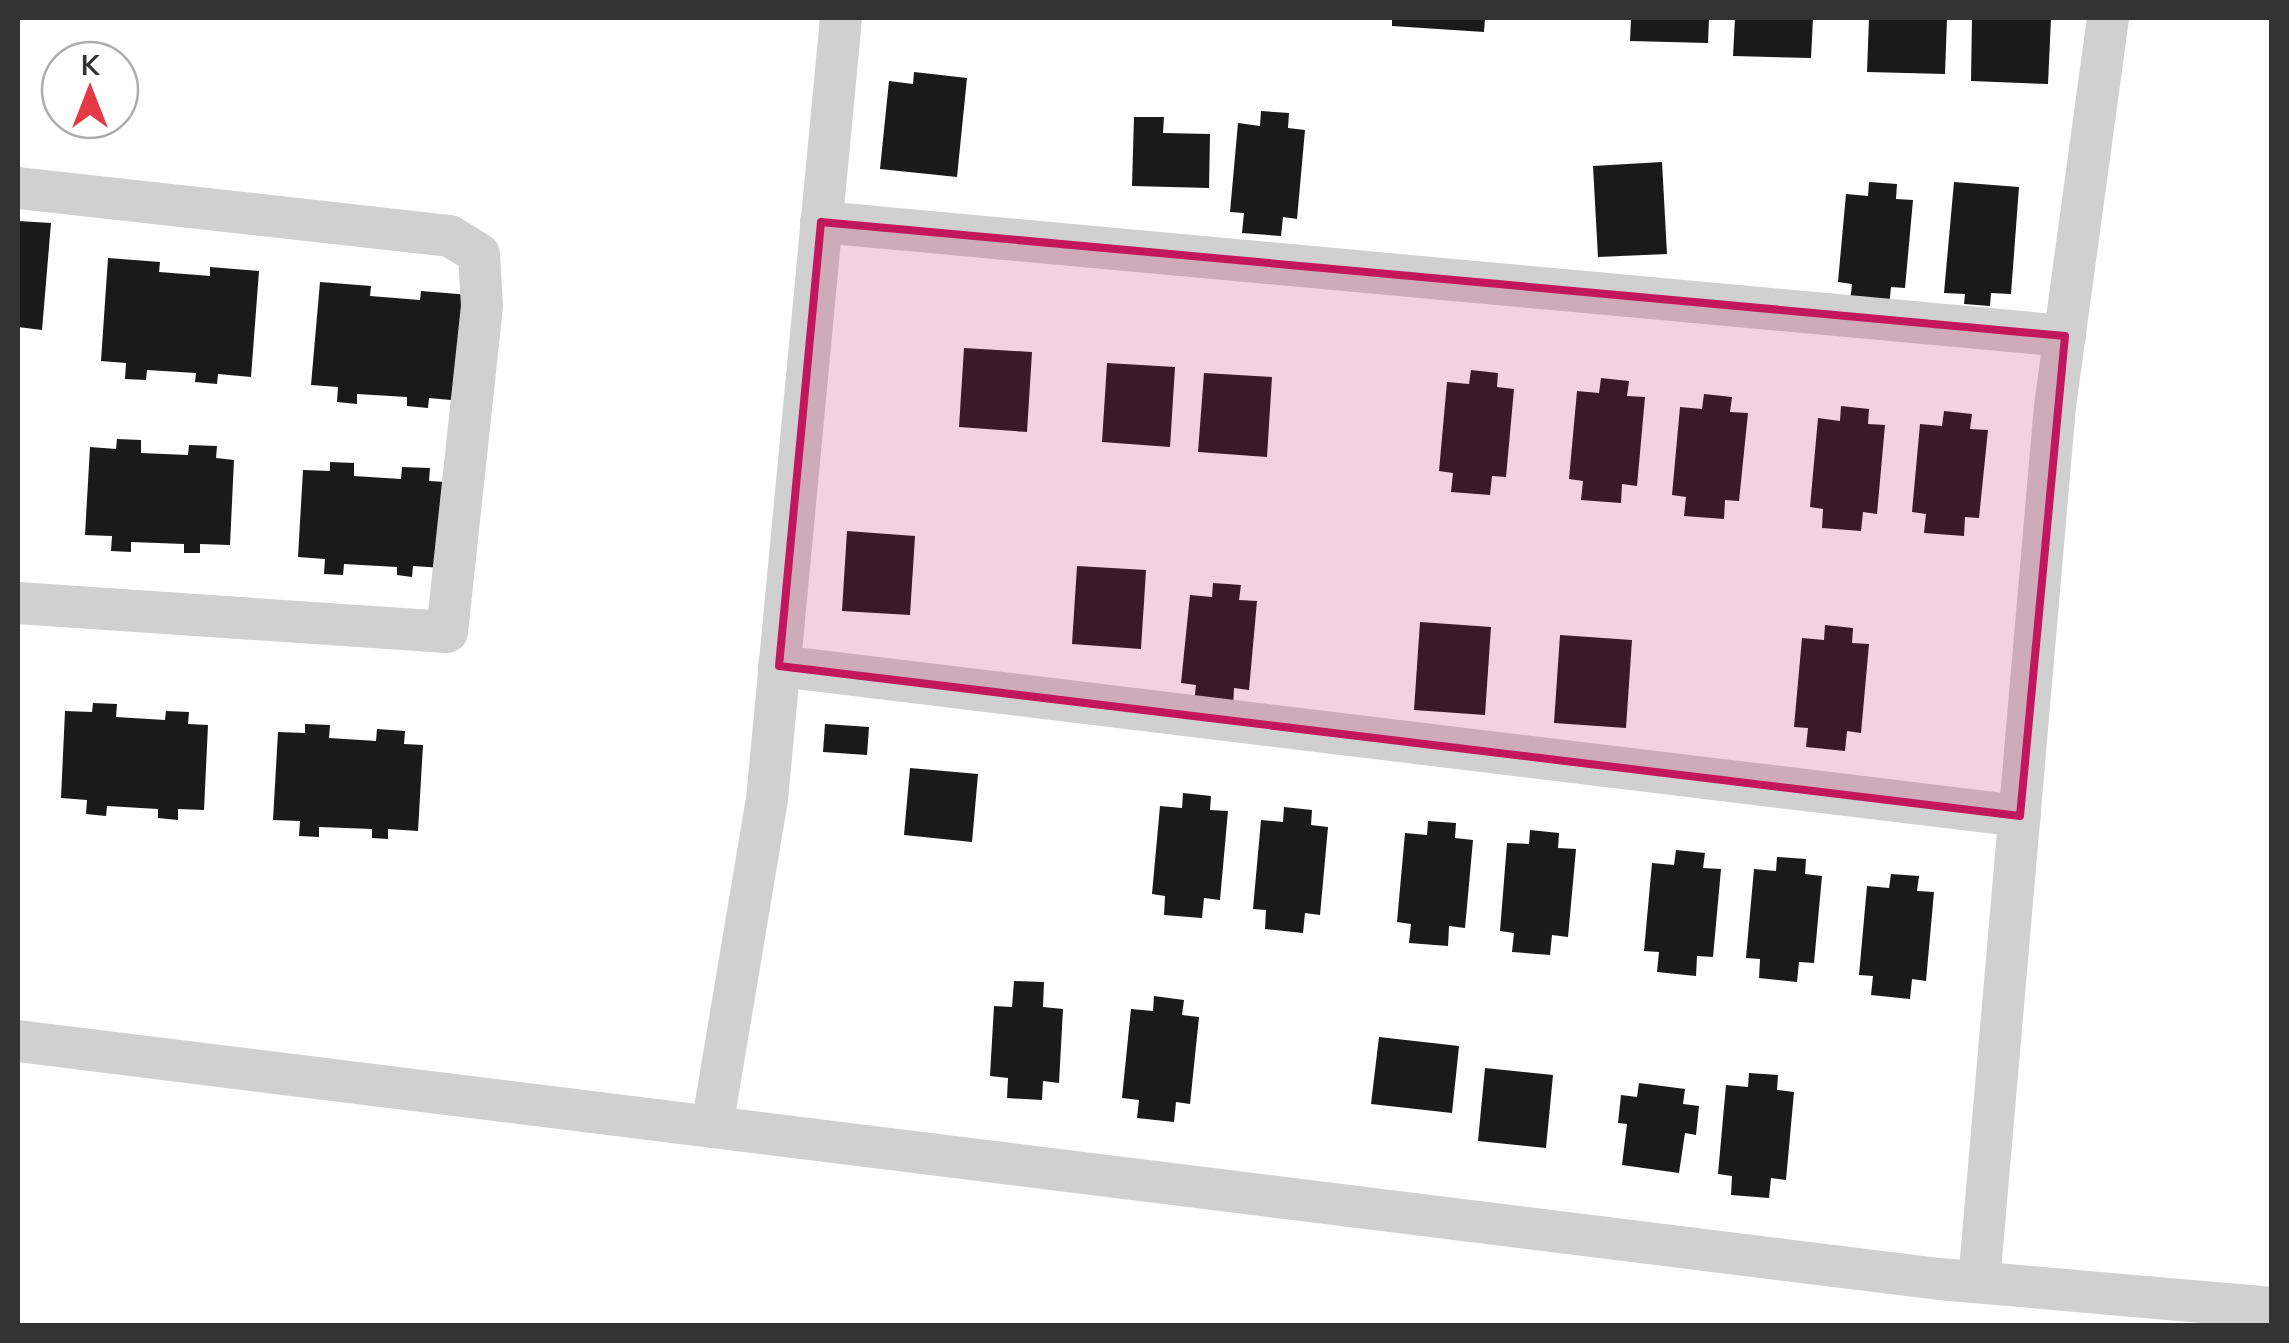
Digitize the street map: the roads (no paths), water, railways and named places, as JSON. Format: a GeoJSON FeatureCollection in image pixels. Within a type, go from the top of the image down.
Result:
{"type":"FeatureCollection","features":[{"type":"Feature","properties":{"kind":"street"},"geometry":{"type":"LineString","coordinates":[[712,1127],[767,799],[841,18]]}},
{"type":"Feature","properties":{"kind":"street"},"geometry":{"type":"LineString","coordinates":[[1980,1282],[2055,406],[2108,18]]}},
{"type":"Feature","properties":{"kind":"street"},"geometry":{"type":"LineString","coordinates":[[18,188],[450,236],[479,254],[482,306],[447,632],[18,602]]}},
{"type":"Feature","properties":{"kind":"street"},"geometry":{"type":"LineString","coordinates":[[822,222],[2065,336]]}},
{"type":"Feature","properties":{"kind":"street"},"geometry":{"type":"LineString","coordinates":[[779,666],[2020,816]]}},
{"type":"Feature","properties":{"kind":"street"},"geometry":{"type":"LineString","coordinates":[[18,1041],[1980,1282],[2272,1308]]}}]}
